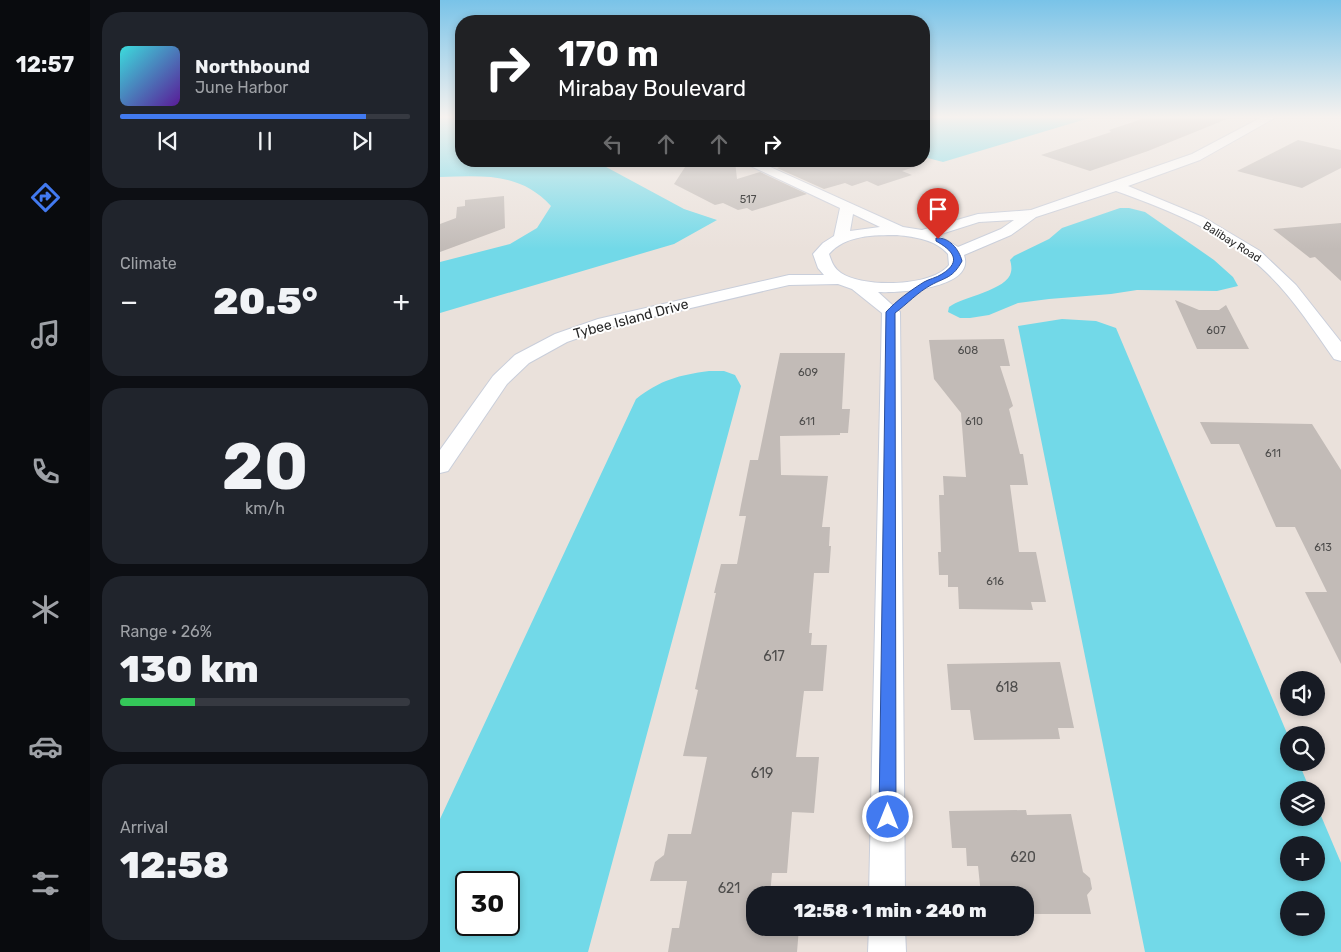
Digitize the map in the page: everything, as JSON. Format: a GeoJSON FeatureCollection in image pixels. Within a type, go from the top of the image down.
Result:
{"type":"FeatureCollection","features":[{"type":"Feature","properties":{"kind":"street"},"geometry":{"type":"LineString","coordinates":[[924,234],[983,217],[1033,214],[1187,160]]}},
{"type":"Feature","properties":{"kind":"street"},"geometry":{"type":"LineString","coordinates":[[759,167],[900,231]]}},
{"type":"Feature","properties":{"kind":"street","name":"Balibay Road"},"geometry":{"type":"LineString","coordinates":[[1116,186],[1178,211],[1253,253],[1295,293],[1341,354]]}},
{"type":"Feature","properties":{"kind":"street"},"geometry":{"type":"LineString","coordinates":[[841,238],[847,206]]}},
{"type":"Feature","properties":{"kind":"street"},"geometry":{"type":"LineString","coordinates":[[956,253],[1011,229],[1033,214]]}},
{"type":"Feature","properties":{"kind":"street"},"geometry":{"type":"LineString","coordinates":[[983,217],[1004,224],[1011,229]]}},
{"type":"Feature","properties":{"kind":"street"},"geometry":{"type":"LineString","coordinates":[[900,231],[924,234],[949,245],[956,253],[958,261],[954,270],[944,277],[928,283],[905,287],[880,288],[856,284],[839,279],[827,272],[821,264],[821,254],[828,246],[841,238],[866,232],[900,231]]}},
{"type":"Feature","properties":{"kind":"street","name":"Tybee Island Drive"},"geometry":{"type":"LineString","coordinates":[[440,466],[500,380],[522,359],[561,338],[604,323],[789,280],[821,264]]}},
{"type":"Feature","properties":{"kind":"street","name":"Tybee Island Drive"},"geometry":{"type":"LineString","coordinates":[[789,280],[839,279]]}},
{"type":"Feature","properties":{"kind":"street"},"geometry":{"type":"LineString","coordinates":[[891,312],[928,283]]}},
{"type":"Feature","properties":{"kind":"street"},"geometry":{"type":"LineString","coordinates":[[856,284],[891,312],[887,886]]}},
{"type":"Feature","properties":{"kind":"street"},"geometry":{"type":"LineString","coordinates":[[887,936],[887,952]]}},
{"type":"Feature","properties":{"kind":"water"},"geometry":{"type":"Polygon","coordinates":[[[440,160],[455,160],[455,167],[606,167],[684,209],[717,220],[674,244],[440,313],[440,262],[510,244],[537,228],[551,206],[527,187],[500,178],[471,176],[440,177],[440,160]]]}},
{"type":"Feature","properties":{"kind":"water"},"geometry":{"type":"Polygon","coordinates":[[[1120,208],[1145,212],[1214,260],[1233,277],[1238,286],[1217,291],[1137,290],[1049,299],[1018,303],[989,315],[970,318],[960,318],[948,312],[949,307],[955,303],[1002,284],[1011,272],[1010,260],[1014,256],[1049,239],[1062,228],[1120,208]]]}},
{"type":"Feature","properties":{"kind":"water"},"geometry":{"type":"Polygon","coordinates":[[[1062,319],[1096,321],[1116,328],[1284,726],[1280,726],[1280,771],[1302,771],[1306,781],[1280,781],[1280,826],[1325,825],[1341,863],[1341,952],[1145,952],[1018,326],[1062,319]]]}},
{"type":"Feature","properties":{"kind":"water"},"geometry":{"type":"Polygon","coordinates":[[[709,371],[724,371],[735,375],[741,386],[588,952],[440,952],[440,819],[636,399],[653,387],[679,377],[709,371]]]}},
{"type":"Feature","properties":{"kind":"building"},"geometry":{"type":"Polygon","coordinates":[[[1058,160],[1121,160],[1090,171],[1058,160]]]}},
{"type":"Feature","properties":{"kind":"building"},"geometry":{"type":"Polygon","coordinates":[[[1258,160],[1341,160],[1341,168],[1302,188],[1237,171],[1258,160]]]}},
{"type":"Feature","properties":{"kind":"building"},"geometry":{"type":"Polygon","coordinates":[[[685,167],[736,167],[737,179],[760,172],[807,194],[752,211],[747,208],[738,210],[723,203],[715,205],[674,184],[685,167]]]}},
{"type":"Feature","properties":{"kind":"building"},"geometry":{"type":"Polygon","coordinates":[[[914,167],[902,171],[912,175],[878,186],[867,181],[852,186],[845,183],[824,189],[777,168],[914,167]]]}},
{"type":"Feature","properties":{"kind":"building"},"geometry":{"type":"Polygon","coordinates":[[[504,196],[505,228],[440,252],[440,224],[456,218],[457,207],[465,206],[465,200],[504,196]]]}},
{"type":"Feature","properties":{"kind":"building"},"geometry":{"type":"Polygon","coordinates":[[[1341,223],[1341,281],[1315,257],[1310,258],[1273,229],[1341,223]]]}},
{"type":"Feature","properties":{"kind":"building"},"geometry":{"type":"Polygon","coordinates":[[[1175,300],[1199,310],[1219,310],[1226,305],[1249,349],[1197,349],[1175,300]]]}},
{"type":"Feature","properties":{"kind":"building"},"geometry":{"type":"Polygon","coordinates":[[[1004,339],[1010,366],[1000,366],[1013,406],[1009,409],[1020,454],[1023,454],[1028,485],[1010,485],[1019,552],[1036,552],[1046,602],[1031,602],[1033,610],[959,609],[958,587],[948,587],[948,575],[939,575],[938,552],[941,552],[939,495],[944,495],[943,476],[966,477],[961,413],[934,379],[929,340],[1004,339]]]}},
{"type":"Feature","properties":{"kind":"building"},"geometry":{"type":"Polygon","coordinates":[[[780,353],[845,353],[842,409],[850,409],[848,433],[840,433],[840,435],[780,436],[781,475],[828,476],[822,527],[830,527],[829,573],[814,573],[809,633],[812,633],[811,645],[827,645],[823,691],[804,691],[796,757],[819,757],[814,813],[792,812],[787,873],[772,873],[771,886],[746,886],[746,936],[798,936],[797,952],[668,952],[672,928],[679,928],[687,881],[650,881],[655,862],[664,855],[668,834],[691,834],[707,757],[683,756],[698,690],[695,689],[721,564],[737,564],[746,516],[739,516],[750,460],[758,460],[780,353]]]}},
{"type":"Feature","properties":{"kind":"building"},"geometry":{"type":"Polygon","coordinates":[[[1200,422],[1312,424],[1341,470],[1341,664],[1305,592],[1327,592],[1295,527],[1276,527],[1239,444],[1211,444],[1200,422]]]}},
{"type":"Feature","properties":{"kind":"building"},"geometry":{"type":"Polygon","coordinates":[[[1060,662],[1074,728],[1058,728],[1060,739],[974,740],[970,710],[951,710],[947,664],[1060,662]]]}},
{"type":"Feature","properties":{"kind":"building"},"geometry":{"type":"Polygon","coordinates":[[[1026,810],[1027,815],[1071,814],[1083,872],[1090,878],[1092,889],[1087,895],[1091,914],[1034,914],[1034,886],[980,886],[978,866],[967,866],[966,848],[952,848],[949,811],[1026,810]]]}},
{"type":"Feature","properties":{"kind":"route"},"geometry":{"type":"LineString","coordinates":[[888,817],[891,312],[928,283],[944,277],[954,270],[958,261],[956,253],[949,245],[938,239]]}}]}
